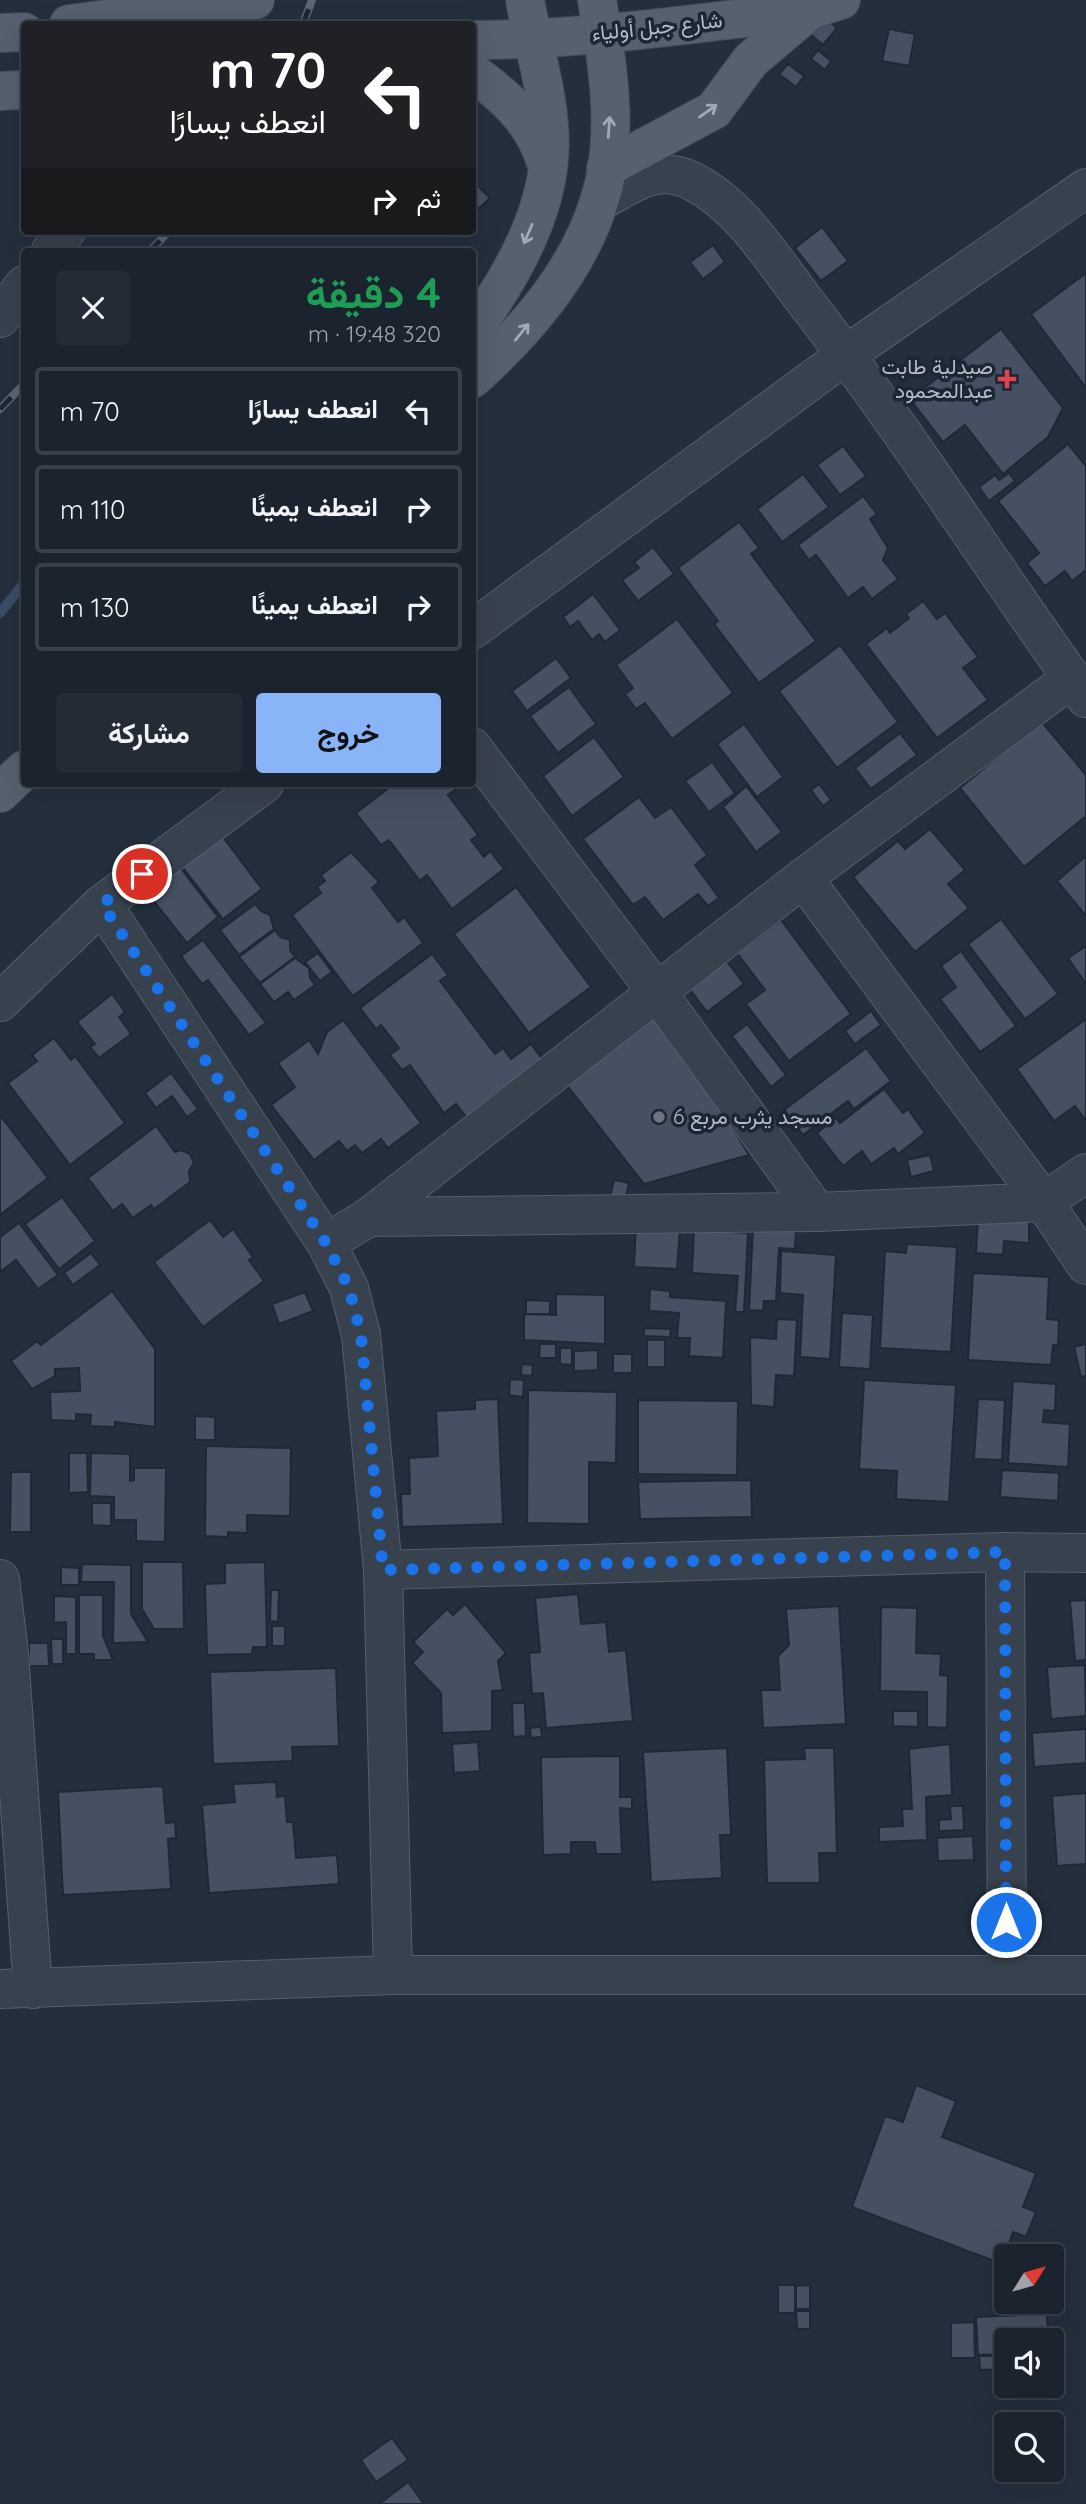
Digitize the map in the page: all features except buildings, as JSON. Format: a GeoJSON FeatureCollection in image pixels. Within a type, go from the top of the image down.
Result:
{"type":"FeatureCollection","features":[{"type":"Feature","properties":{"kind":"main road"},"geometry":{"type":"LineString","coordinates":[[119,16],[176,0]]}},
{"type":"Feature","properties":{"kind":"main road"},"geometry":{"type":"LineString","coordinates":[[88,21],[255,0]]}},
{"type":"Feature","properties":{"kind":"main road"},"geometry":{"type":"LineString","coordinates":[[476,326],[514,268],[536,216],[548,168],[550,128],[539,59],[532,40],[525,0]]}},
{"type":"Feature","properties":{"kind":"main road"},"geometry":{"type":"LineString","coordinates":[[603,185],[714,110],[751,60],[825,5]]}},
{"type":"Feature","properties":{"kind":"main road","name":"شارع جبل أولياء"},"geometry":{"type":"LineString","coordinates":[[476,40],[532,40],[600,17],[825,5]]}},
{"type":"Feature","properties":{"kind":"main road"},"geometry":{"type":"LineString","coordinates":[[476,375],[516,340],[551,295],[603,185],[610,117],[600,17]]}},
{"type":"Feature","properties":{"kind":"main road"},"geometry":{"type":"LineString","coordinates":[[0,33],[21,32]]}},
{"type":"Feature","properties":{"kind":"main road"},"geometry":{"type":"LineString","coordinates":[[476,75],[504,95],[537,136],[548,168]]}},
{"type":"Feature","properties":{"kind":"main road"},"geometry":{"type":"LineString","coordinates":[[0,91],[21,90]]}},
{"type":"Feature","properties":{"kind":"main road"},"geometry":{"type":"LineString","coordinates":[[0,793],[21,773]]}},
{"type":"Feature","properties":{"kind":"street"},"geometry":{"type":"LineString","coordinates":[[326,1243],[369,1217],[803,878],[1079,688],[846,354],[747,227],[720,200],[690,180],[655,173],[603,185]]}},
{"type":"Feature","properties":{"kind":"street"},"geometry":{"type":"LineString","coordinates":[[476,627],[846,354],[1086,188]]}},
{"type":"Feature","properties":{"kind":"street"},"geometry":{"type":"LineString","coordinates":[[0,318],[21,289]]}},
{"type":"Feature","properties":{"kind":"street"},"geometry":{"type":"LineString","coordinates":[[476,752],[657,992],[817,1212]]}},
{"type":"Feature","properties":{"kind":"street"},"geometry":{"type":"LineString","coordinates":[[0,1002],[102,904],[260,787]]}},
{"type":"Feature","properties":{"kind":"street"},"geometry":{"type":"LineString","coordinates":[[803,878],[1044,1202],[1086,1265]]}},
{"type":"Feature","properties":{"kind":"street"},"geometry":{"type":"LineString","coordinates":[[102,904],[326,1243],[349,1288],[361,1335],[383,1570],[393,1975]]}},
{"type":"Feature","properties":{"kind":"street"},"geometry":{"type":"LineString","coordinates":[[369,1217],[817,1212],[1044,1202],[1086,1173]]}},
{"type":"Feature","properties":{"kind":"street"},"geometry":{"type":"LineString","coordinates":[[383,1570],[1005,1552],[1086,1553]]}},
{"type":"Feature","properties":{"kind":"street"},"geometry":{"type":"LineString","coordinates":[[1005,1552],[1007,1975]]}},
{"type":"Feature","properties":{"kind":"street"},"geometry":{"type":"LineString","coordinates":[[0,1579],[9,1654],[17,1989],[393,1975],[1086,1975]]}},
{"type":"Feature","properties":{"kind":"waterway"},"geometry":{"type":"LineString","coordinates":[[0,613],[21,587]]}},
{"type":"Feature","properties":{"kind":"railway"},"geometry":{"type":"LineString","coordinates":[[304,21],[312,0]]}},
{"type":"Feature","properties":{"kind":"railway"},"geometry":{"type":"LineString","coordinates":[[153,248],[165,235]]}},
{"type":"Feature","properties":{"kind":"railway"},"geometry":{"type":"LineString","coordinates":[[0,409],[21,387]]}},
{"type":"Feature","properties":{"kind":"place","name":"صيدلية طابت عبدالمحمود"},"geometry":{"type":"Point","coordinates":[1007,379]}},
{"type":"Feature","properties":{"kind":"place","name":"مسجد يثرب مربع 6"},"geometry":{"type":"Point","coordinates":[659,1117]}},
{"type":"Feature","properties":{"kind":"route"},"geometry":{"type":"LineString","coordinates":[[142,874],[102,904],[326,1243],[349,1288],[361,1335],[383,1570],[1005,1552],[1006,1922]]}}]}
